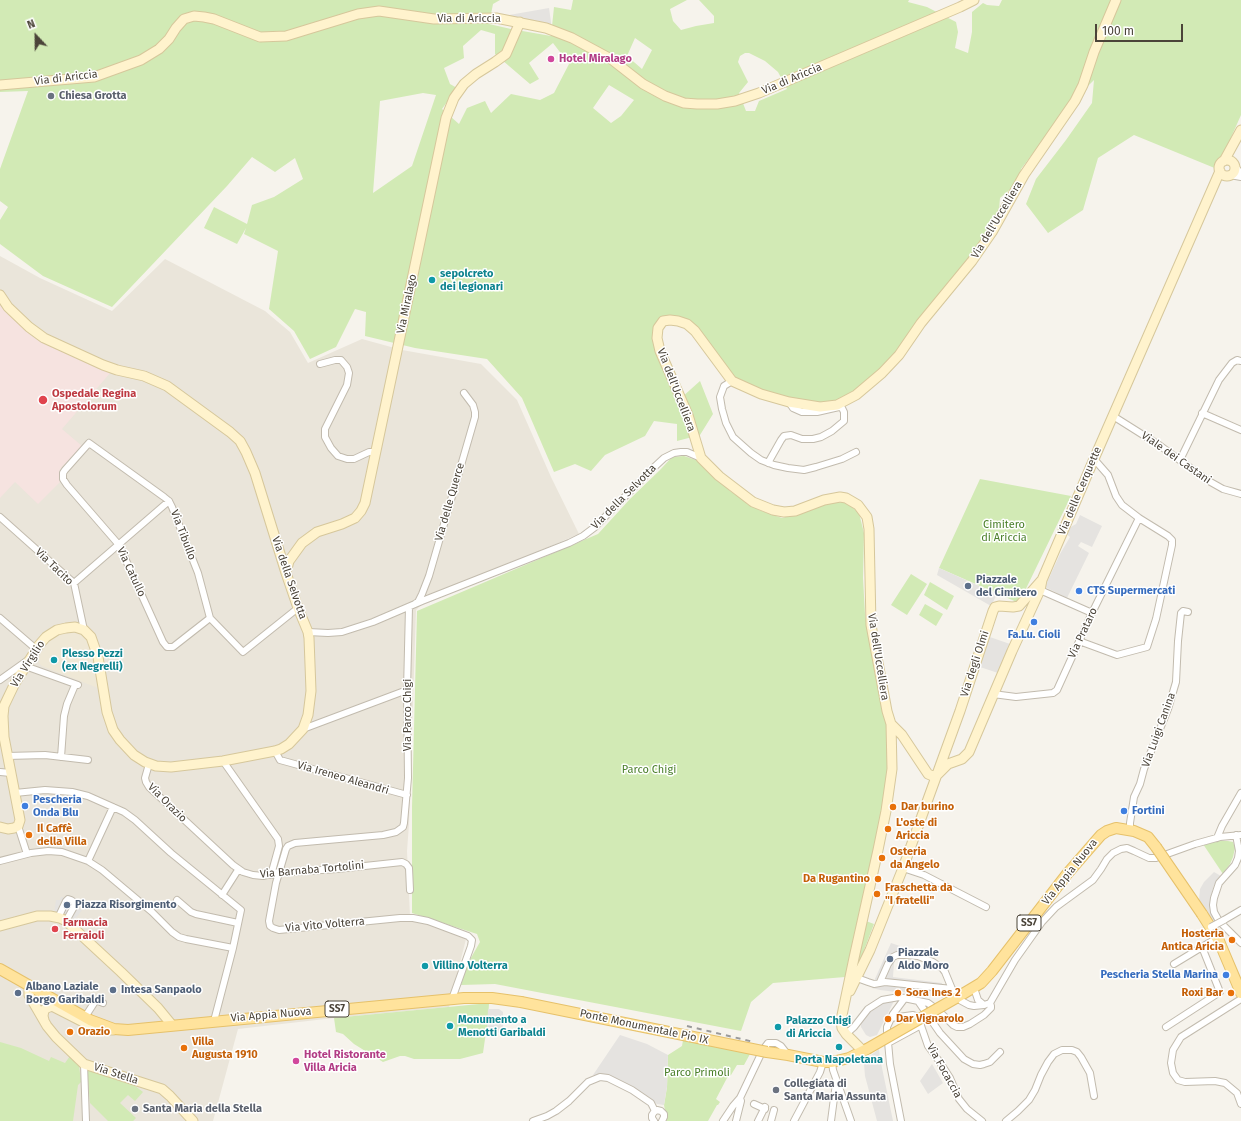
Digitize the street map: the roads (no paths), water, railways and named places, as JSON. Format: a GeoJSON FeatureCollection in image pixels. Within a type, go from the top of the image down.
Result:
{"type":"FeatureCollection","features":[{"type":"Feature","properties":{"kind":"main road","name":"Via Appia Nuova"},"geometry":{"type":"LineString","coordinates":[[764,1052],[828,1062],[849,1058],[865,1050],[956,995],[974,988],[992,971],[1067,874],[1098,837],[1113,829],[1120,828],[1144,834],[1151,840],[1211,927],[1241,993]]}},
{"type":"Feature","properties":{"kind":"main road","name":"SS7"},"geometry":{"type":"LineString","coordinates":[[0,970],[31,986]]}},
{"type":"Feature","properties":{"kind":"main road","name":"Via Appia Nuova"},"geometry":{"type":"LineString","coordinates":[[31,986],[85,1018],[114,1029],[128,1030],[452,999],[483,997],[521,1002]]}},
{"type":"Feature","properties":{"kind":"main road","name":"Ponte Monumentale Pio IX"},"geometry":{"type":"LineString","coordinates":[[521,1002],[764,1052]]}},
{"type":"Feature","properties":{"kind":"street","name":"Via di Ariccia"},"geometry":{"type":"LineString","coordinates":[[0,85],[94,77],[141,60],[159,49],[169,39],[184,19],[194,16],[214,19],[260,37],[286,36],[358,14],[379,11],[434,19],[496,18],[551,29],[572,38],[611,59],[643,84],[665,96],[684,103],[710,104],[734,101],[764,91],[974,0]]}},
{"type":"Feature","properties":{"kind":"street","name":"Via dell'Uccelliera"},"geometry":{"type":"LineString","coordinates":[[846,1034],[842,1028],[841,1020],[886,811],[892,769],[891,724],[886,711],[871,625],[869,530],[866,517],[863,511],[853,501],[846,498],[824,500],[795,511],[781,512],[766,508],[753,502],[732,487],[701,458],[688,415],[660,351],[657,335],[658,328],[661,323],[665,321],[675,320],[683,322],[691,327],[732,381],[761,394],[789,402],[820,407],[833,406],[842,403],[856,394],[878,377],[899,356],[921,323],[972,261],[998,222],[1024,175],[1081,90],[1094,52],[1116,0]]}},
{"type":"Feature","properties":{"kind":"street","name":"Via Miralago"},"geometry":{"type":"LineString","coordinates":[[286,573],[289,561],[302,543],[322,530],[350,521],[359,514],[366,498],[446,118],[454,98],[464,84],[506,54],[520,22]]}},
{"type":"Feature","properties":{"kind":"street"},"geometry":{"type":"LineString","coordinates":[[1226,174],[1234,172],[1230,163],[1236,140],[1241,130]]}},
{"type":"Feature","properties":{"kind":"street"},"geometry":{"type":"LineString","coordinates":[[1230,163],[1220,166],[1226,174],[1241,177]]}},
{"type":"Feature","properties":{"kind":"street"},"geometry":{"type":"LineString","coordinates":[[1230,163],[1241,174]]}},
{"type":"Feature","properties":{"kind":"street","name":"Via delle Cerquette"},"geometry":{"type":"LineString","coordinates":[[935,777],[948,764],[962,759],[969,752],[993,694],[1040,590],[1042,580],[1210,191],[1226,174]]}},
{"type":"Feature","properties":{"kind":"street","name":"Via della Selvotta"},"geometry":{"type":"LineString","coordinates":[[0,295],[8,307],[29,327],[44,338],[103,365],[117,370],[144,376],[168,386],[240,441],[255,473],[286,573],[308,632],[342,632],[373,622],[569,543],[595,528],[650,471],[668,456],[674,453],[687,452],[701,458]]}},
{"type":"Feature","properties":{"kind":"street"},"geometry":{"type":"LineString","coordinates":[[320,364],[340,360],[347,367],[349,373],[347,385],[325,429],[325,437],[331,448],[338,456],[347,459],[354,459],[362,454],[376,452]]}},
{"type":"Feature","properties":{"kind":"street"},"geometry":{"type":"LineString","coordinates":[[1180,460],[1202,413],[1223,374],[1233,362],[1237,360],[1241,361]]}},
{"type":"Feature","properties":{"kind":"street"},"geometry":{"type":"LineString","coordinates":[[732,381],[724,386],[720,397],[726,423],[733,437],[756,457],[768,463],[792,469],[808,469],[842,459],[856,452]]}},
{"type":"Feature","properties":{"kind":"street","name":"Via delle Querce"},"geometry":{"type":"LineString","coordinates":[[409,607],[418,602],[429,576],[475,417],[473,405],[464,393]]}},
{"type":"Feature","properties":{"kind":"street"},"geometry":{"type":"LineString","coordinates":[[768,463],[784,436],[791,435],[802,439],[821,437],[832,431],[844,421],[844,412],[842,408],[839,407],[817,412],[802,412],[793,408],[789,402]]}},
{"type":"Feature","properties":{"kind":"street"},"geometry":{"type":"LineString","coordinates":[[1202,413],[1241,430]]}},
{"type":"Feature","properties":{"kind":"street","name":"Viale dei Castani"},"geometry":{"type":"LineString","coordinates":[[1113,416],[1151,439],[1214,484],[1223,489],[1241,494]]}},
{"type":"Feature","properties":{"kind":"street","name":"Via Tibullo"},"geometry":{"type":"LineString","coordinates":[[89,443],[169,501],[198,573],[210,618]]}},
{"type":"Feature","properties":{"kind":"street","name":"Via Catullo"},"geometry":{"type":"LineString","coordinates":[[89,443],[64,470],[63,479],[119,545],[162,642],[168,648],[176,645],[210,618]]}},
{"type":"Feature","properties":{"kind":"street"},"geometry":{"type":"LineString","coordinates":[[1079,641],[1117,655],[1147,647],[1160,604],[1173,542],[1168,536],[1139,518],[1120,502],[1116,496],[1108,475],[1094,459]]}},
{"type":"Feature","properties":{"kind":"street"},"geometry":{"type":"LineString","coordinates":[[74,583],[169,501]]}},
{"type":"Feature","properties":{"kind":"street","name":"Via Tacito"},"geometry":{"type":"LineString","coordinates":[[0,517],[74,583],[84,630]]}},
{"type":"Feature","properties":{"kind":"street","name":"Via Prataro"},"geometry":{"type":"LineString","coordinates":[[993,694],[1016,697],[1053,693],[1057,690],[1092,613],[1139,518]]}},
{"type":"Feature","properties":{"kind":"street","name":"Via degli Olmi"},"geometry":{"type":"LineString","coordinates":[[935,777],[960,711],[993,609],[999,606],[1019,606],[1042,580]]}},
{"type":"Feature","properties":{"kind":"street"},"geometry":{"type":"LineString","coordinates":[[1040,590],[1092,613]]}},
{"type":"Feature","properties":{"kind":"street","name":"Via Parco Chigi"},"geometry":{"type":"LineString","coordinates":[[404,823],[408,778],[409,607]]}},
{"type":"Feature","properties":{"kind":"street"},"geometry":{"type":"LineString","coordinates":[[210,618],[243,652],[298,608]]}},
{"type":"Feature","properties":{"kind":"street","name":"Via Luigi Canina"},"geometry":{"type":"LineString","coordinates":[[1130,830],[1134,798],[1168,709],[1176,682],[1181,613],[1183,611],[1188,612]]}},
{"type":"Feature","properties":{"kind":"street"},"geometry":{"type":"LineString","coordinates":[[0,618],[36,649]]}},
{"type":"Feature","properties":{"kind":"street","name":"Via Virgilio"},"geometry":{"type":"LineString","coordinates":[[18,826],[20,816],[10,773],[4,737],[4,708],[15,683],[36,649],[46,637],[57,630],[66,628],[75,627],[84,630]]}},
{"type":"Feature","properties":{"kind":"street"},"geometry":{"type":"LineString","coordinates":[[84,630],[91,637],[96,650],[107,712],[113,730],[131,752],[149,764],[156,766],[171,767],[223,761],[275,751],[289,744],[304,729],[408,690]]}},
{"type":"Feature","properties":{"kind":"street"},"geometry":{"type":"LineString","coordinates":[[304,729],[308,715],[311,691],[310,638],[308,632]]}},
{"type":"Feature","properties":{"kind":"street"},"geometry":{"type":"LineString","coordinates":[[0,680],[19,665],[28,662],[77,685],[67,704],[64,716],[61,757]]}},
{"type":"Feature","properties":{"kind":"street"},"geometry":{"type":"LineString","coordinates":[[845,998],[857,978],[870,950],[903,868],[935,777],[928,774],[902,735],[891,724]]}},
{"type":"Feature","properties":{"kind":"street","name":"Via Ireneo Aleandri"},"geometry":{"type":"LineString","coordinates":[[275,751],[280,760],[407,795]]}},
{"type":"Feature","properties":{"kind":"street"},"geometry":{"type":"LineString","coordinates":[[8,756],[35,755],[88,760]]}},
{"type":"Feature","properties":{"kind":"street"},"geometry":{"type":"LineString","coordinates":[[223,761],[278,838],[279,846],[271,875]]}},
{"type":"Feature","properties":{"kind":"street","name":"Via Orazio"},"geometry":{"type":"LineString","coordinates":[[149,764],[145,778],[147,785],[203,838]]}},
{"type":"Feature","properties":{"kind":"street"},"geometry":{"type":"LineString","coordinates":[[0,772],[10,773]]}},
{"type":"Feature","properties":{"kind":"street"},"geometry":{"type":"LineString","coordinates":[[15,793],[45,790],[68,791],[88,796],[124,812],[135,820],[171,853],[241,910],[214,1021]]}},
{"type":"Feature","properties":{"kind":"street"},"geometry":{"type":"LineString","coordinates":[[1217,838],[1223,824],[1241,793]]}},
{"type":"Feature","properties":{"kind":"street"},"geometry":{"type":"LineString","coordinates":[[88,861],[113,807]]}},
{"type":"Feature","properties":{"kind":"street","name":"Via Vito Volterra"},"geometry":{"type":"LineString","coordinates":[[404,823],[403,827],[399,831],[388,834],[291,844],[286,849],[279,872],[269,919],[270,926],[275,930],[411,918],[428,921],[470,938],[472,941],[452,999]]}},
{"type":"Feature","properties":{"kind":"street"},"geometry":{"type":"LineString","coordinates":[[0,827],[11,829],[18,826],[27,854]]}},
{"type":"Feature","properties":{"kind":"street"},"geometry":{"type":"LineString","coordinates":[[940,1012],[957,1027],[963,1027],[984,1016],[990,1008],[990,1003],[1015,960],[1035,931],[1056,907],[1093,880],[1110,856],[1125,848],[1134,850],[1149,858],[1158,857],[1195,844],[1217,838],[1238,835],[1238,858],[1235,865],[1219,883],[1213,905],[1214,912],[1219,921],[1241,943]]}},
{"type":"Feature","properties":{"kind":"street","name":"Via Barnaba Tortolini"},"geometry":{"type":"LineString","coordinates":[[203,838],[238,870],[253,875],[271,875],[279,872],[337,869],[402,862],[409,868],[410,890]]}},
{"type":"Feature","properties":{"kind":"street"},"geometry":{"type":"LineString","coordinates":[[0,861],[36,852],[57,852],[88,861],[108,875],[152,912],[175,934],[186,940],[232,948]]}},
{"type":"Feature","properties":{"kind":"street"},"geometry":{"type":"LineString","coordinates":[[903,868],[924,875],[986,907]]}},
{"type":"Feature","properties":{"kind":"street"},"geometry":{"type":"LineString","coordinates":[[222,895],[238,870]]}},
{"type":"Feature","properties":{"kind":"street"},"geometry":{"type":"LineString","coordinates":[[177,900],[191,912],[196,914],[238,923]]}},
{"type":"Feature","properties":{"kind":"street"},"geometry":{"type":"LineString","coordinates":[[1211,927],[1241,910]]}},
{"type":"Feature","properties":{"kind":"street"},"geometry":{"type":"LineString","coordinates":[[0,926],[37,916],[48,916],[62,919],[158,1008],[172,1026]]}},
{"type":"Feature","properties":{"kind":"street"},"geometry":{"type":"LineString","coordinates":[[1174,964],[1217,938]]}},
{"type":"Feature","properties":{"kind":"street"},"geometry":{"type":"LineString","coordinates":[[1166,1027],[1220,992],[1202,947]]}},
{"type":"Feature","properties":{"kind":"street"},"geometry":{"type":"LineString","coordinates":[[880,982],[888,964],[893,957],[897,955],[918,956],[936,964],[945,972],[956,995]]}},
{"type":"Feature","properties":{"kind":"street"},"geometry":{"type":"LineString","coordinates":[[854,958],[856,963],[861,964],[865,961]]}},
{"type":"Feature","properties":{"kind":"street"},"geometry":{"type":"LineString","coordinates":[[857,978],[874,984],[880,982],[956,995],[970,1005],[974,1006],[990,1003]]}},
{"type":"Feature","properties":{"kind":"street","name":"Via Stella"},"geometry":{"type":"LineString","coordinates":[[31,986],[29,995],[44,1020],[56,1037],[84,1064],[162,1089],[193,1121]]}},
{"type":"Feature","properties":{"kind":"street"},"geometry":{"type":"LineString","coordinates":[[974,988],[977,997],[984,1005]]}},
{"type":"Feature","properties":{"kind":"street"},"geometry":{"type":"LineString","coordinates":[[865,1050],[846,1034],[874,1004],[892,997],[928,1003],[932,1006]]}},
{"type":"Feature","properties":{"kind":"street"},"geometry":{"type":"LineString","coordinates":[[901,1121],[890,1064],[887,1027],[891,1018],[905,998]]}},
{"type":"Feature","properties":{"kind":"street"},"geometry":{"type":"LineString","coordinates":[[1241,998],[1181,1037],[1175,1046],[1171,1060],[1172,1071],[1178,1080],[1185,1082],[1215,1081],[1225,1083],[1237,1093],[1241,1104]]}},
{"type":"Feature","properties":{"kind":"street"},"geometry":{"type":"LineString","coordinates":[[85,1018],[96,1000],[103,1003]]}},
{"type":"Feature","properties":{"kind":"street"},"geometry":{"type":"LineString","coordinates":[[918,1001],[940,1033],[964,1059],[973,1064],[980,1065],[990,1062],[1000,1052]]}},
{"type":"Feature","properties":{"kind":"street"},"geometry":{"type":"LineString","coordinates":[[44,1020],[44,1010],[52,1006],[95,1028],[104,1030],[114,1029]]}},
{"type":"Feature","properties":{"kind":"street"},"geometry":{"type":"LineString","coordinates":[[153,1027],[159,1021],[158,1008]]}},
{"type":"Feature","properties":{"kind":"street"},"geometry":{"type":"LineString","coordinates":[[888,1043],[922,1025],[916,1015],[891,1018]]}},
{"type":"Feature","properties":{"kind":"street","name":"Via Focaccia"},"geometry":{"type":"LineString","coordinates":[[922,1025],[928,1046],[950,1078],[959,1099],[967,1109],[982,1121]]}},
{"type":"Feature","properties":{"kind":"street"},"geometry":{"type":"LineString","coordinates":[[1006,1121],[1029,1100],[1048,1062],[1054,1054],[1062,1050],[1072,1050],[1081,1057],[1090,1073],[1094,1096]]}},
{"type":"Feature","properties":{"kind":"street"},"geometry":{"type":"LineString","coordinates":[[723,1121],[740,1098],[764,1052]]}},
{"type":"Feature","properties":{"kind":"street"},"geometry":{"type":"LineString","coordinates":[[794,1121],[820,1072],[828,1062],[837,1080],[849,1120]]}},
{"type":"Feature","properties":{"kind":"street"},"geometry":{"type":"LineString","coordinates":[[84,1064],[86,1121]]}},
{"type":"Feature","properties":{"kind":"street"},"geometry":{"type":"LineString","coordinates":[[533,1121],[556,1111],[569,1101],[588,1082],[600,1077],[608,1078],[632,1090],[651,1103],[655,1111]]}},
{"type":"Feature","properties":{"kind":"street"},"geometry":{"type":"LineString","coordinates":[[831,1121],[837,1080]]}},
{"type":"Feature","properties":{"kind":"street"},"geometry":{"type":"LineString","coordinates":[[736,1121],[741,1102],[740,1098]]}},
{"type":"Feature","properties":{"kind":"street"},"geometry":{"type":"LineString","coordinates":[[754,1104],[764,1108],[758,1121]]}},
{"type":"Feature","properties":{"kind":"street"},"geometry":{"type":"LineString","coordinates":[[655,1111],[659,1110],[663,1112],[664,1118],[662,1121]]}},
{"type":"Feature","properties":{"kind":"street"},"geometry":{"type":"LineString","coordinates":[[653,1121],[652,1115],[655,1111]]}},
{"type":"Feature","properties":{"kind":"street"},"geometry":{"type":"LineString","coordinates":[[771,1121],[773,1111]]}},
{"type":"Feature","properties":{"kind":"railway"},"geometry":{"type":"LineString","coordinates":[[687,1026],[754,1042]]}},
{"type":"Feature","properties":{"kind":"place","name":"Hotel Miralago"},"geometry":{"type":"Point","coordinates":[551,59]}},
{"type":"Feature","properties":{"kind":"place","name":"Chiesa Grotta"},"geometry":{"type":"Point","coordinates":[51,96]}},
{"type":"Feature","properties":{"kind":"place","name":"sepolcreto dei legionari"},"geometry":{"type":"Point","coordinates":[432,280]}},
{"type":"Feature","properties":{"kind":"place","name":"Ospedale Regina Apostolorum"},"geometry":{"type":"Point","coordinates":[43,400]}},
{"type":"Feature","properties":{"kind":"place","name":"Piazzale del Cimitero"},"geometry":{"type":"Point","coordinates":[968,586]}},
{"type":"Feature","properties":{"kind":"place","name":"CTS Supermercati"},"geometry":{"type":"Point","coordinates":[1079,591]}},
{"type":"Feature","properties":{"kind":"place","name":"Fa.Lu. Cioli"},"geometry":{"type":"Point","coordinates":[1034,622]}},
{"type":"Feature","properties":{"kind":"place","name":"Plesso Pezzi (ex Negrelli)"},"geometry":{"type":"Point","coordinates":[54,660]}},
{"type":"Feature","properties":{"kind":"place","name":"Pescheria Onda Blu"},"geometry":{"type":"Point","coordinates":[25,806]}},
{"type":"Feature","properties":{"kind":"place","name":"Dar burino"},"geometry":{"type":"Point","coordinates":[893,807]}},
{"type":"Feature","properties":{"kind":"place","name":"Fortini"},"geometry":{"type":"Point","coordinates":[1124,811]}},
{"type":"Feature","properties":{"kind":"place","name":"L'oste di Ariccia"},"geometry":{"type":"Point","coordinates":[888,829]}},
{"type":"Feature","properties":{"kind":"place","name":"Il Caffè della Villa"},"geometry":{"type":"Point","coordinates":[29,835]}},
{"type":"Feature","properties":{"kind":"place","name":"Osteria da Angelo"},"geometry":{"type":"Point","coordinates":[882,858]}},
{"type":"Feature","properties":{"kind":"place","name":"Da Rugantino"},"geometry":{"type":"Point","coordinates":[878,879]}},
{"type":"Feature","properties":{"kind":"place","name":"Fraschetta da \"I fratelli\""},"geometry":{"type":"Point","coordinates":[877,894]}},
{"type":"Feature","properties":{"kind":"place","name":"Piazza Risorgimento"},"geometry":{"type":"Point","coordinates":[67,905]}},
{"type":"Feature","properties":{"kind":"place","name":"Farmacia Ferraioli"},"geometry":{"type":"Point","coordinates":[55,929]}},
{"type":"Feature","properties":{"kind":"place","name":"Hosteria Antica Aricia"},"geometry":{"type":"Point","coordinates":[1232,940]}},
{"type":"Feature","properties":{"kind":"place","name":"Piazzale Aldo Moro"},"geometry":{"type":"Point","coordinates":[890,959]}},
{"type":"Feature","properties":{"kind":"place","name":"Villino Volterra"},"geometry":{"type":"Point","coordinates":[425,966]}},
{"type":"Feature","properties":{"kind":"place","name":"Pescheria Stella Marina"},"geometry":{"type":"Point","coordinates":[1226,975]}},
{"type":"Feature","properties":{"kind":"place","name":"Intesa Sanpaolo"},"geometry":{"type":"Point","coordinates":[113,990]}},
{"type":"Feature","properties":{"kind":"place","name":"Albano Laziale Borgo Garibaldi"},"geometry":{"type":"Point","coordinates":[18,993]}},
{"type":"Feature","properties":{"kind":"place","name":"Sora Ines 2"},"geometry":{"type":"Point","coordinates":[898,993]}},
{"type":"Feature","properties":{"kind":"place","name":"Roxi Bar"},"geometry":{"type":"Point","coordinates":[1231,993]}},
{"type":"Feature","properties":{"kind":"place","name":"Dar Vignarolo"},"geometry":{"type":"Point","coordinates":[888,1019]}},
{"type":"Feature","properties":{"kind":"place","name":"Monumento a Menotti Garibaldi"},"geometry":{"type":"Point","coordinates":[450,1026]}},
{"type":"Feature","properties":{"kind":"place","name":"Palazzo Chigi di Ariccia"},"geometry":{"type":"Point","coordinates":[778,1027]}},
{"type":"Feature","properties":{"kind":"place","name":"Orazio"},"geometry":{"type":"Point","coordinates":[70,1032]}},
{"type":"Feature","properties":{"kind":"place","name":"Porta Napoletana"},"geometry":{"type":"Point","coordinates":[839,1047]}},
{"type":"Feature","properties":{"kind":"place","name":"Villa Augusta 1910"},"geometry":{"type":"Point","coordinates":[184,1048]}},
{"type":"Feature","properties":{"kind":"place","name":"Hotel Ristorante Villa Aricia"},"geometry":{"type":"Point","coordinates":[296,1061]}},
{"type":"Feature","properties":{"kind":"place","name":"Collegiata di Santa Maria Assunta"},"geometry":{"type":"Point","coordinates":[776,1090]}},
{"type":"Feature","properties":{"kind":"place","name":"Santa Maria della Stella"},"geometry":{"type":"Point","coordinates":[135,1109]}},
{"type":"Feature","properties":{"kind":"park label","name":"Cimitero di Ariccia"},"geometry":{"type":"Point","coordinates":[1004,531]}},
{"type":"Feature","properties":{"kind":"park label","name":"Parco Chigi"},"geometry":{"type":"Point","coordinates":[649,770]}},
{"type":"Feature","properties":{"kind":"park label","name":"Parco Primoli"},"geometry":{"type":"Point","coordinates":[697,1073]}}]}
